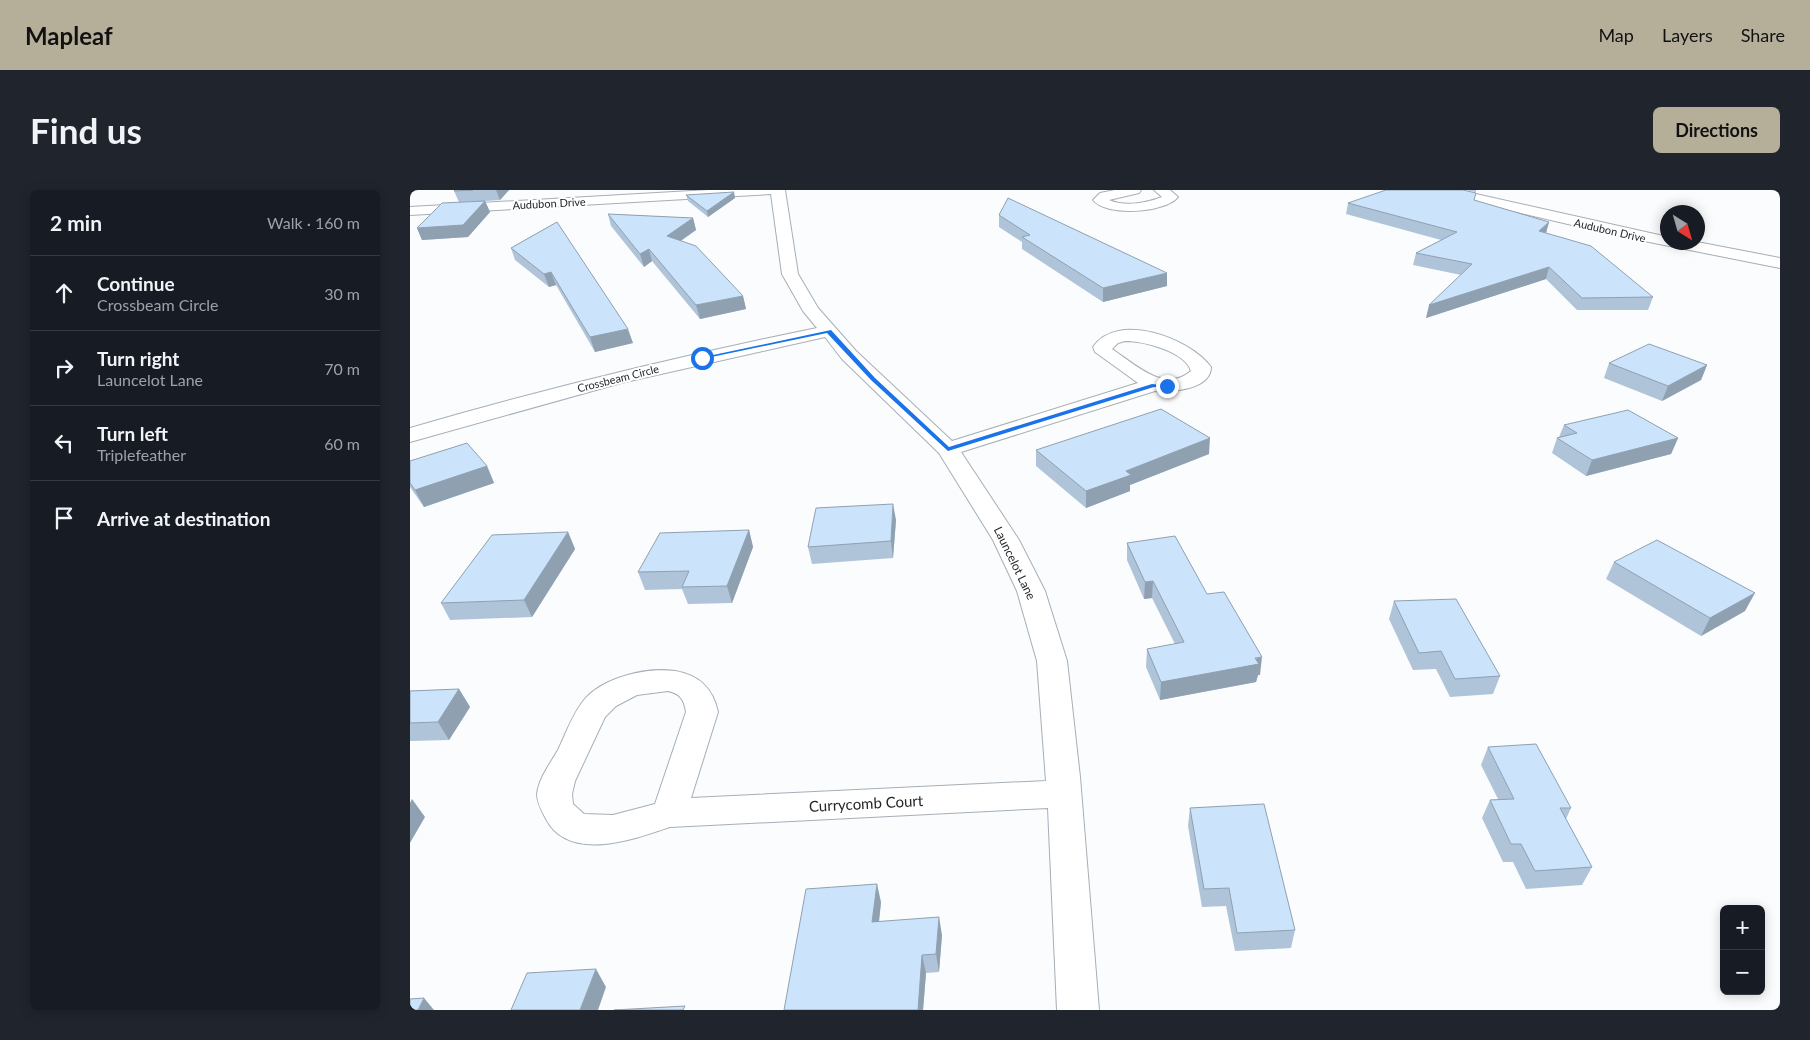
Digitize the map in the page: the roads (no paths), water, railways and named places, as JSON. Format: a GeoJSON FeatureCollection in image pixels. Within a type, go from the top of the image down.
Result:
{"type":"FeatureCollection","features":[{"type":"Feature","properties":{"kind":"street","name":"Audubon Drive"},"geometry":{"type":"LineString","coordinates":[[410,211],[595,195],[777,190]]}},
{"type":"Feature","properties":{"kind":"street","name":"Launcelot Lane"},"geometry":{"type":"LineString","coordinates":[[777,190],[790,274],[812,311],[873,379],[948,449],[1006,540],[1031,591],[1052,661],[1064,794],[1078,1010]]}},
{"type":"Feature","properties":{"kind":"street"},"geometry":{"type":"LineString","coordinates":[[1134,190],[1105,196],[1100,200],[1109,205],[1131,207],[1162,201],[1171,197],[1161,190]]}},
{"type":"Feature","properties":{"kind":"street","name":"Audubon Drive"},"geometry":{"type":"LineString","coordinates":[[1441,190],[1628,234],[1780,263]]}},
{"type":"Feature","properties":{"kind":"street","name":"Crossbeam Circle"},"geometry":{"type":"LineString","coordinates":[[410,435],[629,375],[829,331]]}},
{"type":"Feature","properties":{"kind":"street"},"geometry":{"type":"LineString","coordinates":[[948,449],[1154,385]]}},
{"type":"Feature","properties":{"kind":"street","name":"Currycomb Court"},"geometry":{"type":"LineString","coordinates":[[668,813],[702,712],[698,697],[689,687],[672,681],[654,681],[625,688],[604,698],[591,712],[554,791],[556,808],[566,822],[589,830],[612,829],[668,813],[1064,794]]}}]}
